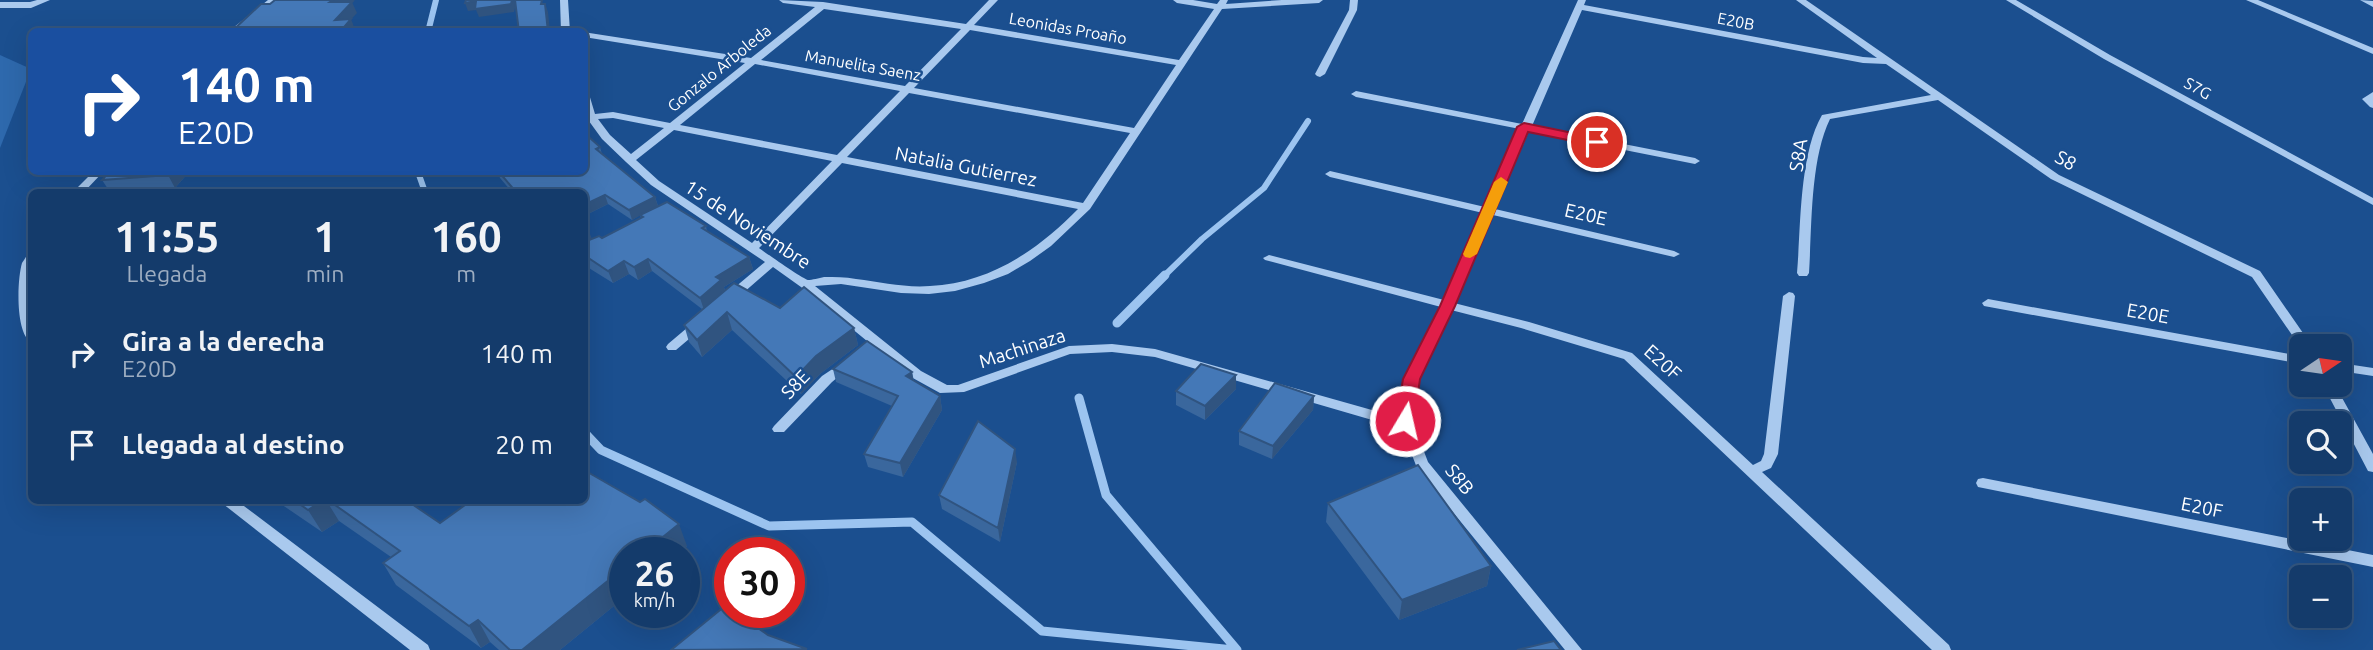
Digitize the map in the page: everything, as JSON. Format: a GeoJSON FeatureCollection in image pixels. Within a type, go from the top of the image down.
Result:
{"type":"FeatureCollection","features":[{"type":"Feature","properties":{"kind":"street"},"geometry":{"type":"LineString","coordinates":[[0,5],[31,5],[46,0]]}},
{"type":"Feature","properties":{"kind":"street"},"geometry":{"type":"LineString","coordinates":[[237,28],[273,0]]}},
{"type":"Feature","properties":{"kind":"street"},"geometry":{"type":"LineString","coordinates":[[564,0],[566,28]]}},
{"type":"Feature","properties":{"kind":"street","name":"Leonidas Proaño"},"geometry":{"type":"LineString","coordinates":[[783,0],[825,3],[1181,63]]}},
{"type":"Feature","properties":{"kind":"street","name":"Natalia Gutierrez"},"geometry":{"type":"LineString","coordinates":[[753,248],[994,0]]}},
{"type":"Feature","properties":{"kind":"street"},"geometry":{"type":"LineString","coordinates":[[1177,0],[1222,4],[1319,0]]}},
{"type":"Feature","properties":{"kind":"street"},"geometry":{"type":"LineString","coordinates":[[1320,74],[1353,10],[1354,0]]}},
{"type":"Feature","properties":{"kind":"street","name":"S8"},"geometry":{"type":"LineString","coordinates":[[1800,0],[2054,177],[2256,274],[2298,334]]}},
{"type":"Feature","properties":{"kind":"street","name":"S7G"},"geometry":{"type":"LineString","coordinates":[[2010,0],[2107,57],[2373,202]]}},
{"type":"Feature","properties":{"kind":"street"},"geometry":{"type":"LineString","coordinates":[[2249,0],[2373,51]]}},
{"type":"Feature","properties":{"kind":"street"},"geometry":{"type":"LineString","coordinates":[[2364,0],[2373,4]]}},
{"type":"Feature","properties":{"kind":"street","name":"Gonzalo Arboleda"},"geometry":{"type":"LineString","coordinates":[[630,160],[825,3]]}},
{"type":"Feature","properties":{"kind":"street","name":"15 de Noviembre"},"geometry":{"type":"LineString","coordinates":[[588,107],[601,139],[680,202],[805,284],[825,279],[904,290],[944,289],[1000,275],[1032,257],[1061,234],[1086,207],[1222,4]]}},
{"type":"Feature","properties":{"kind":"street","name":"E20B"},"geometry":{"type":"LineString","coordinates":[[1580,4],[1863,60],[1888,61]]}},
{"type":"Feature","properties":{"kind":"street","name":"S8B"},"geometry":{"type":"LineString","coordinates":[[1574,650],[1422,464],[1405,421],[1411,379],[1447,306],[1580,4]]}},
{"type":"Feature","properties":{"kind":"street","name":"Manuelita Saenz"},"geometry":{"type":"LineString","coordinates":[[588,35],[753,61],[1135,131]]}},
{"type":"Feature","properties":{"kind":"street"},"geometry":{"type":"LineString","coordinates":[[1356,94],[1695,161]]}},
{"type":"Feature","properties":{"kind":"street"},"geometry":{"type":"LineString","coordinates":[[2373,95],[2367,99],[2373,105]]}},
{"type":"Feature","properties":{"kind":"street","name":"S8A"},"geometry":{"type":"LineString","coordinates":[[1803,273],[1814,160],[1822,123],[1826,117],[1939,97]]}},
{"type":"Feature","properties":{"kind":"street","name":"Natalia Gutierrez"},"geometry":{"type":"LineString","coordinates":[[591,117],[613,115],[1086,207]]}},
{"type":"Feature","properties":{"kind":"street"},"geometry":{"type":"LineString","coordinates":[[1330,174],[1489,211]]}},
{"type":"Feature","properties":{"kind":"street"},"geometry":{"type":"LineString","coordinates":[[81,189],[95,175]]}},
{"type":"Feature","properties":{"kind":"street"},"geometry":{"type":"LineString","coordinates":[[668,208],[680,202]]}},
{"type":"Feature","properties":{"kind":"street","name":"E20E"},"geometry":{"type":"LineString","coordinates":[[1489,211],[1674,254]]}},
{"type":"Feature","properties":{"kind":"street","name":"E20F"},"geometry":{"type":"LineString","coordinates":[[1269,258],[1628,356],[1943,650]]}},
{"type":"Feature","properties":{"kind":"street"},"geometry":{"type":"LineString","coordinates":[[672,347],[773,261]]}},
{"type":"Feature","properties":{"kind":"street"},"geometry":{"type":"LineString","coordinates":[[28,263],[24,316],[28,328]]}},
{"type":"Feature","properties":{"kind":"street","name":"Machinaza"},"geometry":{"type":"LineString","coordinates":[[805,284],[865,349],[945,390],[959,389],[1069,350],[1112,348],[1156,353],[1379,417],[1405,421]]}},
{"type":"Feature","properties":{"kind":"street"},"geometry":{"type":"LineString","coordinates":[[1751,472],[1766,464],[1771,454],[1788,296]]}},
{"type":"Feature","properties":{"kind":"street","name":"E20E"},"geometry":{"type":"LineString","coordinates":[[1988,303],[2289,358]]}},
{"type":"Feature","properties":{"kind":"street","name":"S8E"},"geometry":{"type":"LineString","coordinates":[[779,429],[827,379],[865,349]]}},
{"type":"Feature","properties":{"kind":"street"},"geometry":{"type":"LineString","coordinates":[[2352,369],[2373,372]]}},
{"type":"Feature","properties":{"kind":"street"},"geometry":{"type":"LineString","coordinates":[[2335,397],[2373,467]]}},
{"type":"Feature","properties":{"kind":"street","name":"E20F"},"geometry":{"type":"LineString","coordinates":[[1983,483],[2373,561]]}},
{"type":"Feature","properties":{"kind":"street"},"geometry":{"type":"LineString","coordinates":[[230,504],[422,650]]}},
{"type":"Feature","properties":{"kind":"shaded area"},"geometry":{"type":"Polygon","coordinates":[[[0,55],[28,68],[28,77],[0,148],[0,55]]]}},
{"type":"Feature","properties":{"kind":"building"},"geometry":{"type":"Polygon","coordinates":[[[275,0],[352,2],[335,20],[351,19],[343,28],[235,28],[261,4],[270,4],[275,0]]]}},
{"type":"Feature","properties":{"kind":"building"},"geometry":{"type":"Polygon","coordinates":[[[466,0],[512,0],[511,4],[475,9],[476,1],[465,3],[466,0]]]}},
{"type":"Feature","properties":{"kind":"building"},"geometry":{"type":"Polygon","coordinates":[[[515,0],[542,0],[541,4],[545,4],[548,28],[518,28],[515,0]]]}},
{"type":"Feature","properties":{"kind":"building"},"geometry":{"type":"Polygon","coordinates":[[[588,138],[600,147],[596,149],[655,197],[629,210],[605,195],[588,203],[588,189],[513,189],[502,175],[588,175],[588,138]]]}},
{"type":"Feature","properties":{"kind":"building"},"geometry":{"type":"Polygon","coordinates":[[[106,175],[168,175],[102,180],[106,175]]]}},
{"type":"Feature","properties":{"kind":"building"},"geometry":{"type":"Polygon","coordinates":[[[667,202],[749,257],[716,277],[721,280],[700,298],[648,259],[634,267],[624,261],[608,271],[588,258],[588,240],[599,236],[602,238],[643,217],[640,215],[667,202]]]}},
{"type":"Feature","properties":{"kind":"building"},"geometry":{"type":"Polygon","coordinates":[[[734,283],[780,308],[804,287],[854,328],[816,356],[796,377],[727,312],[697,340],[684,325],[734,283]]]}},
{"type":"Feature","properties":{"kind":"building"},"geometry":{"type":"Polygon","coordinates":[[[867,341],[912,372],[906,376],[940,396],[900,463],[864,454],[898,396],[833,369],[867,341]]]}},
{"type":"Feature","properties":{"kind":"building"},"geometry":{"type":"Polygon","coordinates":[[[1201,364],[1236,375],[1205,406],[1176,391],[1201,364]]]}},
{"type":"Feature","properties":{"kind":"building"},"geometry":{"type":"Polygon","coordinates":[[[1275,383],[1314,396],[1273,446],[1239,431],[1275,383]]]}},
{"type":"Feature","properties":{"kind":"building"},"geometry":{"type":"Polygon","coordinates":[[[978,421],[1015,449],[998,528],[939,495],[978,421]]]}},
{"type":"Feature","properties":{"kind":"building"},"geometry":{"type":"Polygon","coordinates":[[[1418,465],[1491,566],[1402,600],[1328,503],[1418,465]]]}},
{"type":"Feature","properties":{"kind":"building"},"geometry":{"type":"Polygon","coordinates":[[[588,472],[640,502],[645,499],[679,524],[663,537],[609,537],[609,580],[522,650],[510,650],[478,620],[469,626],[383,563],[400,551],[334,504],[412,504],[440,523],[466,504],[588,504],[588,472]]]}},
{"type":"Feature","properties":{"kind":"building"},"geometry":{"type":"Polygon","coordinates":[[[300,504],[317,504],[308,510],[300,504]]]}},
{"type":"Feature","properties":{"kind":"building"},"geometry":{"type":"Polygon","coordinates":[[[714,615],[714,628],[758,628],[768,635],[807,649],[671,650],[714,615]]]}},
{"type":"Feature","properties":{"kind":"building"},"geometry":{"type":"Polygon","coordinates":[[[1554,641],[1561,650],[1517,650],[1554,641]]]}},
{"type":"Feature","properties":{"kind":"waterway"},"geometry":{"type":"LineString","coordinates":[[429,28],[436,0]]}},
{"type":"Feature","properties":{"kind":"waterway"},"geometry":{"type":"LineString","coordinates":[[1163,277],[1202,239],[1264,188],[1308,121]]}},
{"type":"Feature","properties":{"kind":"waterway"},"geometry":{"type":"LineString","coordinates":[[419,175],[424,189]]}},
{"type":"Feature","properties":{"kind":"waterway"},"geometry":{"type":"LineString","coordinates":[[1117,323],[1163,277]]}},
{"type":"Feature","properties":{"kind":"waterway"},"geometry":{"type":"LineString","coordinates":[[1079,398],[1106,495],[1237,650]]}},
{"type":"Feature","properties":{"kind":"waterway"},"geometry":{"type":"LineString","coordinates":[[588,436],[601,450],[769,526],[912,522],[1042,631],[1234,650]]}},
{"type":"Feature","properties":{"kind":"slow traffic"},"geometry":{"type":"LineString","coordinates":[[1470,254],[1501,182]]}},
{"type":"Feature","properties":{"kind":"route"},"geometry":{"type":"LineString","coordinates":[[1405,421],[1411,379],[1447,306],[1524,127],[1597,142]]}}]}
